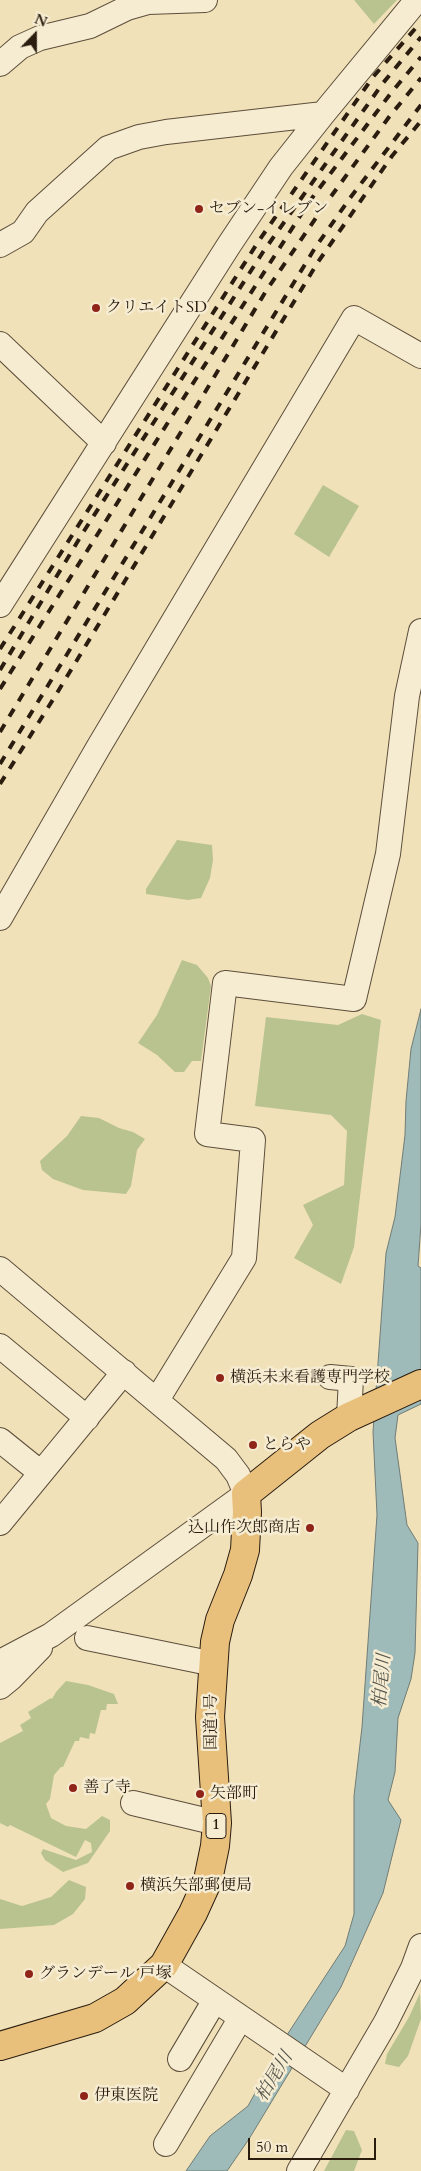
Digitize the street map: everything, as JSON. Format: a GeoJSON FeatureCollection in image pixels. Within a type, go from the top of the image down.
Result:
{"type":"FeatureCollection","features":[{"type":"Feature","properties":{"kind":"highway"},"geometry":{"type":"LineString","coordinates":[[246,1494],[320,1435],[358,1413],[421,1384]]}},
{"type":"Feature","properties":{"kind":"highway","name":"国道1号"},"geometry":{"type":"LineString","coordinates":[[0,2046],[95,2018],[125,2001],[164,1965],[193,1914],[208,1880],[215,1846],[217,1823],[210,1717],[215,1642],[220,1620],[238,1575],[245,1550],[248,1512],[246,1494]]}},
{"type":"Feature","properties":{"kind":"street"},"geometry":{"type":"LineString","coordinates":[[0,64],[20,47],[40,38],[90,26],[127,8],[148,2],[199,0]]}},
{"type":"Feature","properties":{"kind":"street"},"geometry":{"type":"LineString","coordinates":[[0,605],[229,245],[282,168],[322,114],[417,0]]}},
{"type":"Feature","properties":{"kind":"street"},"geometry":{"type":"LineString","coordinates":[[0,245],[23,232],[37,212],[108,148],[139,137],[166,132],[322,114]]}},
{"type":"Feature","properties":{"kind":"street"},"geometry":{"type":"LineString","coordinates":[[0,918],[103,739],[354,318],[421,356]]}},
{"type":"Feature","properties":{"kind":"street"},"geometry":{"type":"LineString","coordinates":[[0,344],[104,443]]}},
{"type":"Feature","properties":{"kind":"street"},"geometry":{"type":"LineString","coordinates":[[157,1400],[244,1258],[253,1140],[207,1134],[225,983],[354,999],[388,854],[407,696],[421,630]]}},
{"type":"Feature","properties":{"kind":"street"},"geometry":{"type":"LineString","coordinates":[[0,1269],[226,1459],[238,1475],[246,1494],[51,1636],[0,1662]]}},
{"type":"Feature","properties":{"kind":"street"},"geometry":{"type":"LineString","coordinates":[[0,1346],[87,1418]]}},
{"type":"Feature","properties":{"kind":"street"},"geometry":{"type":"LineString","coordinates":[[0,1523],[124,1372]]}},
{"type":"Feature","properties":{"kind":"street"},"geometry":{"type":"LineString","coordinates":[[330,1377],[351,1379],[358,1413]]}},
{"type":"Feature","properties":{"kind":"street"},"geometry":{"type":"LineString","coordinates":[[0,1440],[41,1473]]}},
{"type":"Feature","properties":{"kind":"street"},"geometry":{"type":"LineString","coordinates":[[0,1687],[51,1636]]}},
{"type":"Feature","properties":{"kind":"street"},"geometry":{"type":"LineString","coordinates":[[87,1638],[214,1664]]}},
{"type":"Feature","properties":{"kind":"street"},"geometry":{"type":"LineString","coordinates":[[133,1803],[217,1823]]}},
{"type":"Feature","properties":{"kind":"street"},"geometry":{"type":"LineString","coordinates":[[299,2171],[338,2084],[386,2022],[417,1969],[421,1946]]}},
{"type":"Feature","properties":{"kind":"street"},"geometry":{"type":"LineString","coordinates":[[164,1965],[243,2021],[338,2084]]}},
{"type":"Feature","properties":{"kind":"street"},"geometry":{"type":"LineString","coordinates":[[180,2059],[215,2000]]}},
{"type":"Feature","properties":{"kind":"street"},"geometry":{"type":"LineString","coordinates":[[166,2144],[243,2021]]}},
{"type":"Feature","properties":{"kind":"green space"},"geometry":{"type":"Polygon","coordinates":[[[354,0],[397,0],[374,24],[354,0]]]}},
{"type":"Feature","properties":{"kind":"green space"},"geometry":{"type":"Polygon","coordinates":[[[323,485],[359,506],[329,557],[294,534],[323,485]]]}},
{"type":"Feature","properties":{"kind":"green space"},"geometry":{"type":"Polygon","coordinates":[[[177,840],[212,845],[213,860],[210,878],[201,898],[188,900],[146,894],[146,889],[177,840]]]}},
{"type":"Feature","properties":{"kind":"green space"},"geometry":{"type":"Polygon","coordinates":[[[182,960],[197,965],[208,978],[211,986],[201,1061],[192,1061],[184,1072],[175,1072],[157,1055],[138,1043],[157,1015],[182,960]]]}},
{"type":"Feature","properties":{"kind":"green space"},"geometry":{"type":"Polygon","coordinates":[[[362,1014],[381,1020],[354,1247],[341,1284],[294,1258],[313,1225],[303,1205],[344,1185],[347,1131],[331,1115],[255,1106],[266,1017],[338,1025],[362,1014]]]}},
{"type":"Feature","properties":{"kind":"green space"},"geometry":{"type":"Polygon","coordinates":[[[81,1116],[99,1118],[145,1139],[137,1150],[131,1186],[126,1194],[83,1190],[53,1179],[42,1170],[40,1161],[67,1136],[81,1116]]]}},
{"type":"Feature","properties":{"kind":"green space"},"geometry":{"type":"Polygon","coordinates":[[[66,1681],[88,1685],[114,1694],[118,1704],[107,1704],[106,1710],[101,1710],[95,1734],[90,1733],[89,1739],[80,1737],[79,1741],[75,1741],[63,1767],[54,1775],[50,1799],[46,1804],[51,1818],[66,1826],[86,1829],[102,1816],[110,1820],[110,1831],[88,1863],[63,1872],[45,1860],[41,1853],[43,1849],[76,1860],[92,1852],[91,1843],[85,1840],[76,1857],[10,1825],[8,1827],[0,1823],[0,1743],[23,1731],[20,1725],[31,1718],[28,1712],[52,1699],[66,1681]]]}},
{"type":"Feature","properties":{"kind":"green space"},"geometry":{"type":"Polygon","coordinates":[[[69,1880],[86,1887],[85,1899],[73,1914],[54,1925],[0,1929],[0,1899],[22,1906],[51,1897],[69,1880]]]}},
{"type":"Feature","properties":{"kind":"green space"},"geometry":{"type":"Polygon","coordinates":[[[420,1993],[421,2019],[408,2056],[399,2067],[385,2064],[387,2054],[409,2017],[420,1993]]]}},
{"type":"Feature","properties":{"kind":"green space"},"geometry":{"type":"Polygon","coordinates":[[[346,2130],[354,2131],[362,2150],[354,2171],[324,2171],[346,2130]]]}},
{"type":"Feature","properties":{"kind":"water","name":"柏尾川"},"geometry":{"type":"Polygon","coordinates":[[[421,1009],[421,1224],[418,1266],[421,1268],[421,1404],[398,1415],[395,1438],[407,1525],[418,1543],[415,1653],[411,1679],[398,1718],[395,1772],[388,1800],[401,1820],[383,1893],[341,1987],[249,2139],[227,2171],[186,2171],[210,2136],[248,2106],[285,2038],[345,1946],[354,1914],[354,1796],[362,1727],[377,1515],[373,1432],[386,1253],[395,1217],[405,1135],[411,1049],[421,1009]]]}},
{"type":"Feature","properties":{"kind":"railway"},"geometry":{"type":"LineString","coordinates":[[0,649],[258,242],[373,77],[421,22]]}},
{"type":"Feature","properties":{"kind":"railway"},"geometry":{"type":"LineString","coordinates":[[0,670],[84,531],[263,252],[383,83],[421,37]]}},
{"type":"Feature","properties":{"kind":"railway"},"geometry":{"type":"LineString","coordinates":[[0,689],[309,202],[391,93],[421,57]]}},
{"type":"Feature","properties":{"kind":"railway"},"geometry":{"type":"LineString","coordinates":[[0,732],[266,291],[324,206],[389,117],[421,78]]}},
{"type":"Feature","properties":{"kind":"railway"},"geometry":{"type":"LineString","coordinates":[[0,764],[315,248],[350,198],[421,105]]}},
{"type":"Feature","properties":{"kind":"railway"},"geometry":{"type":"LineString","coordinates":[[0,784],[318,262],[392,156],[421,121]]}},
{"type":"Feature","properties":{"kind":"place","name":"セブン-イレブン"},"geometry":{"type":"Point","coordinates":[199,209]}},
{"type":"Feature","properties":{"kind":"place","name":"クリエイトSD"},"geometry":{"type":"Point","coordinates":[96,308]}},
{"type":"Feature","properties":{"kind":"place","name":"横浜未来看護専門学校"},"geometry":{"type":"Point","coordinates":[220,1378]}},
{"type":"Feature","properties":{"kind":"place","name":"とらや"},"geometry":{"type":"Point","coordinates":[253,1445]}},
{"type":"Feature","properties":{"kind":"place","name":"込山作次郎商店"},"geometry":{"type":"Point","coordinates":[310,1528]}},
{"type":"Feature","properties":{"kind":"place","name":"善了寺"},"geometry":{"type":"Point","coordinates":[73,1788]}},
{"type":"Feature","properties":{"kind":"place","name":"矢部町"},"geometry":{"type":"Point","coordinates":[200,1794]}},
{"type":"Feature","properties":{"kind":"place","name":"横浜矢部郵便局"},"geometry":{"type":"Point","coordinates":[130,1886]}},
{"type":"Feature","properties":{"kind":"place","name":"グランデール 戸塚"},"geometry":{"type":"Point","coordinates":[29,1974]}},
{"type":"Feature","properties":{"kind":"place","name":"伊東医院"},"geometry":{"type":"Point","coordinates":[84,2096]}}]}
